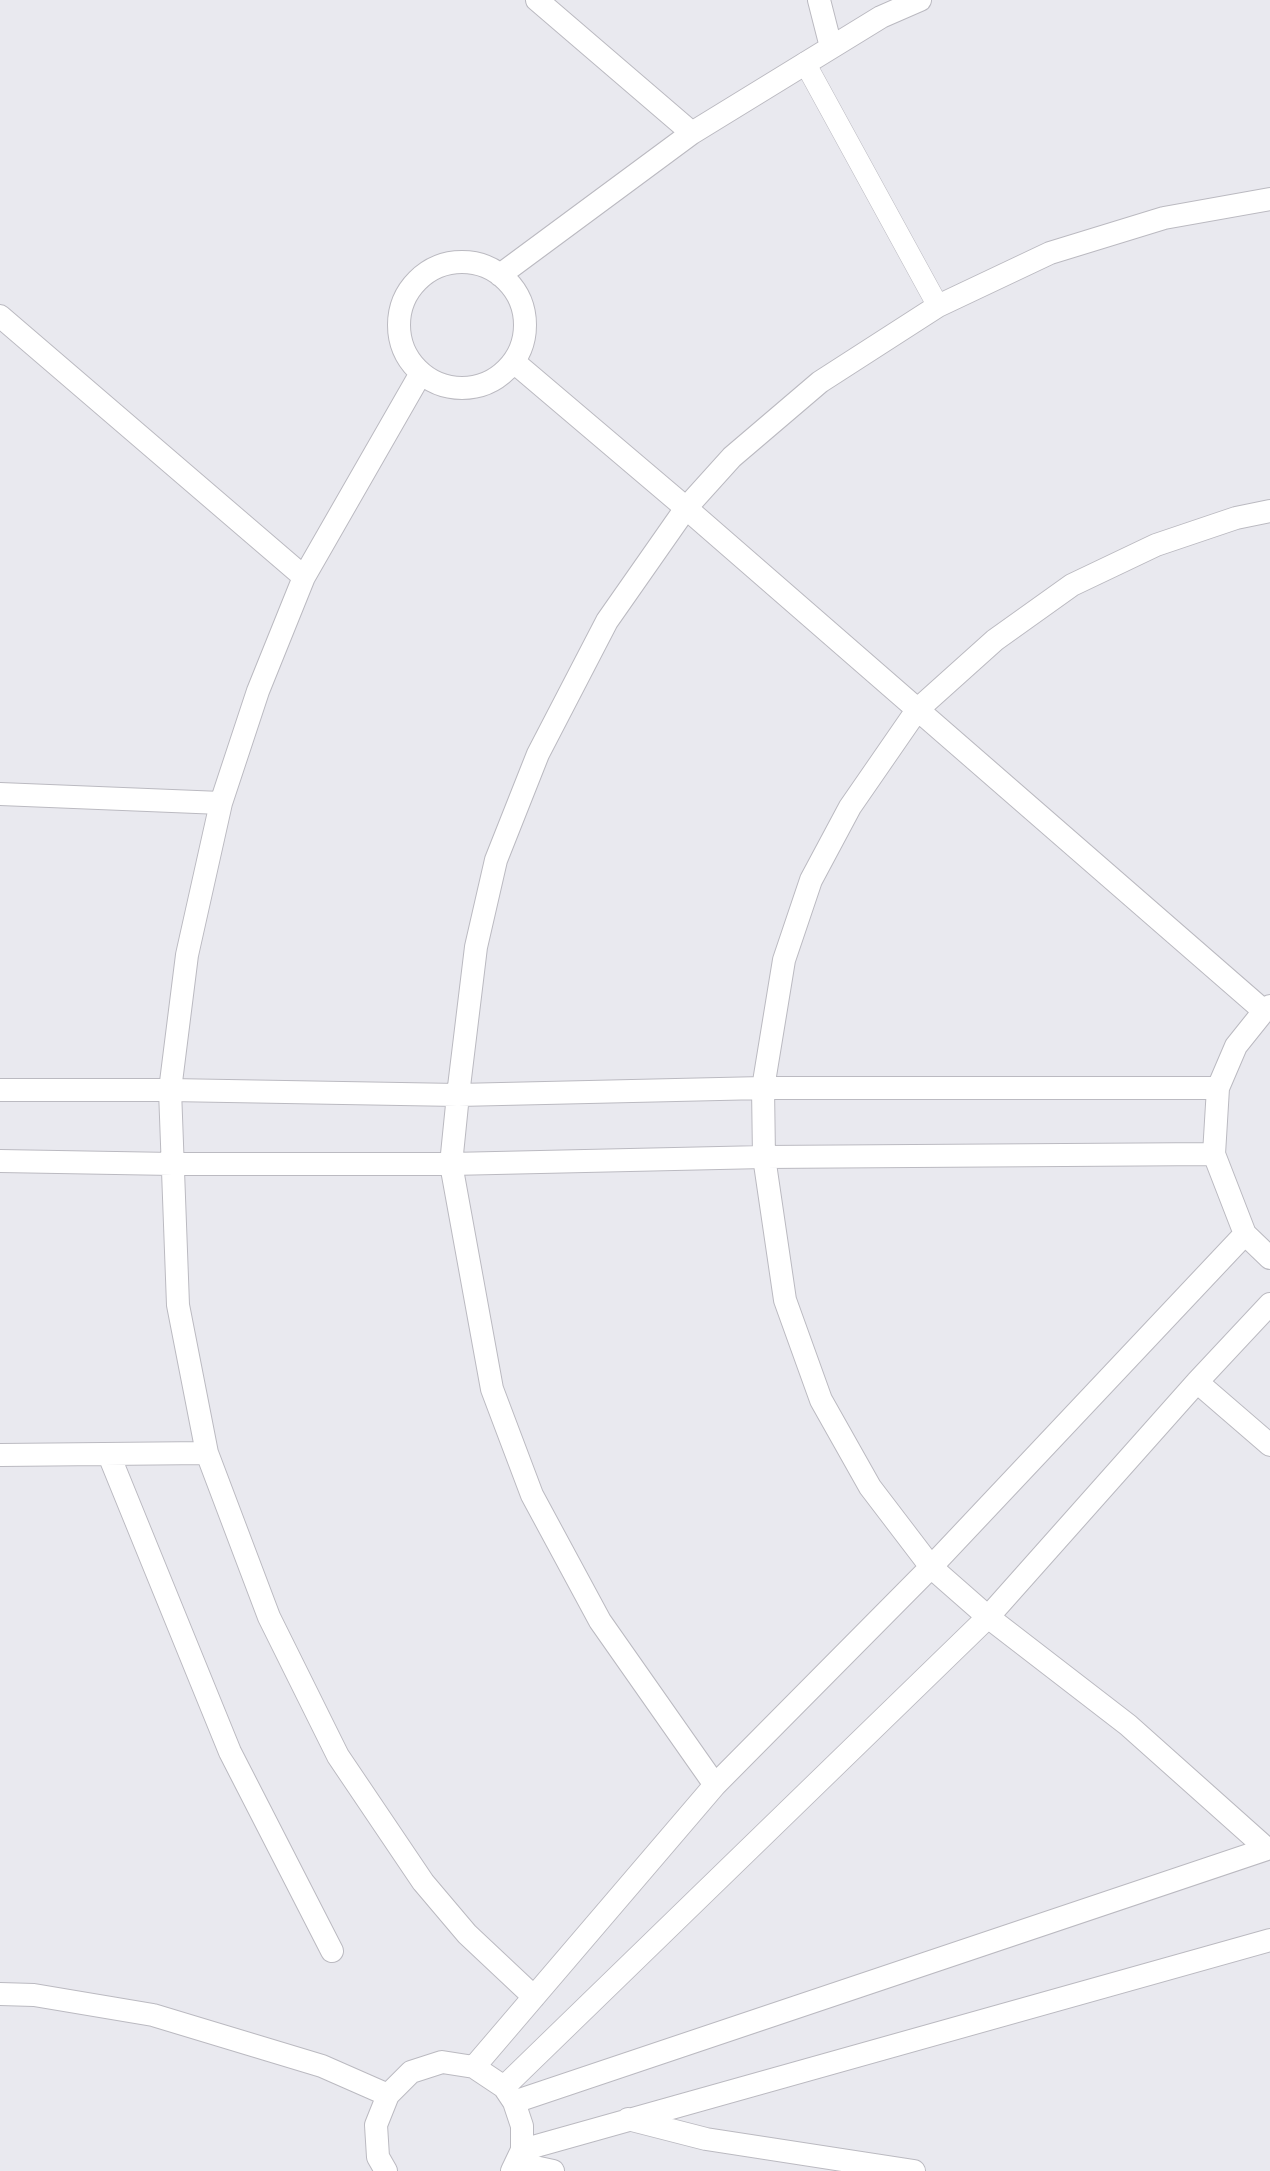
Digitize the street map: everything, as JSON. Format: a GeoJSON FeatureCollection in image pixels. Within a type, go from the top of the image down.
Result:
{"type":"FeatureCollection","features":[{"type":"Feature","properties":{"kind":"street"},"geometry":{"type":"LineString","coordinates":[[537,0],[692,133]]}},
{"type":"Feature","properties":{"kind":"street"},"geometry":{"type":"LineString","coordinates":[[819,0],[831,47]]}},
{"type":"Feature","properties":{"kind":"street"},"geometry":{"type":"LineString","coordinates":[[500,275],[692,133],[881,16],[920,0]]}},
{"type":"Feature","properties":{"kind":"street"},"geometry":{"type":"LineString","coordinates":[[715,1785],[600,1621],[532,1495],[492,1389],[451,1164],[476,947],[499,853],[538,754],[606,621],[686,508],[732,457],[820,382],[938,306],[1050,253],[1164,218],[1270,199]]}},
{"type":"Feature","properties":{"kind":"street"},"geometry":{"type":"LineString","coordinates":[[459,262],[480,265],[500,275],[520,300],[525,320],[523,342],[514,362],[498,378],[471,388],[449,388],[420,373],[411,364],[401,344],[398,322],[401,306],[411,287],[427,272],[437,266],[459,262]]}},
{"type":"Feature","properties":{"kind":"street"},"geometry":{"type":"LineString","coordinates":[[0,316],[304,578]]}},
{"type":"Feature","properties":{"kind":"street"},"geometry":{"type":"LineString","coordinates":[[514,362],[686,508],[917,710],[1267,1009],[1236,1046],[1218,1088],[1214,1154],[1244,1234],[1270,1258]]}},
{"type":"Feature","properties":{"kind":"street"},"geometry":{"type":"LineString","coordinates":[[420,373],[304,578],[258,691],[220,803],[187,955],[170,1090],[178,1305],[207,1453],[269,1617],[338,1756],[423,1882],[467,1934],[534,1998]]}},
{"type":"Feature","properties":{"kind":"street"},"geometry":{"type":"LineString","coordinates":[[1268,1849],[1128,1725],[988,1617],[931,1567],[870,1487],[821,1400],[785,1300],[764,1157],[763,1088],[784,960],[811,880],[850,806],[917,710],[995,640],[1072,585],[1156,545],[1236,518],[1270,511]]}},
{"type":"Feature","properties":{"kind":"street"},"geometry":{"type":"LineString","coordinates":[[0,794],[220,803]]}},
{"type":"Feature","properties":{"kind":"street"},"geometry":{"type":"LineString","coordinates":[[0,1090],[170,1090],[458,1095],[763,1088],[1218,1088]]}},
{"type":"Feature","properties":{"kind":"street"},"geometry":{"type":"LineString","coordinates":[[0,1161],[173,1164],[451,1164],[764,1157],[1214,1154]]}},
{"type":"Feature","properties":{"kind":"street"},"geometry":{"type":"LineString","coordinates":[[474,2067],[715,1785],[931,1567],[1244,1234]]}},
{"type":"Feature","properties":{"kind":"street"},"geometry":{"type":"LineString","coordinates":[[509,2095],[988,1617],[1197,1382],[1270,1304]]}},
{"type":"Feature","properties":{"kind":"street"},"geometry":{"type":"LineString","coordinates":[[1197,1382],[1270,1445]]}},
{"type":"Feature","properties":{"kind":"street"},"geometry":{"type":"LineString","coordinates":[[0,1455],[207,1453]]}},
{"type":"Feature","properties":{"kind":"street"},"geometry":{"type":"LineString","coordinates":[[109,1455],[230,1752],[332,1951]]}},
{"type":"Feature","properties":{"kind":"street"},"geometry":{"type":"LineString","coordinates":[[509,2095],[1268,1849]]}},
{"type":"Feature","properties":{"kind":"street"},"geometry":{"type":"LineString","coordinates":[[517,2161],[626,2119],[1270,1940]]}},
{"type":"Feature","properties":{"kind":"street"},"geometry":{"type":"LineString","coordinates":[[0,1994],[34,1995],[153,2015],[322,2066],[388,2095]]}},
{"type":"Feature","properties":{"kind":"street"},"geometry":{"type":"LineString","coordinates":[[386,2171],[378,2157],[376,2125],[388,2095],[411,2072],[442,2062],[474,2067],[509,2095],[522,2126],[517,2161]]}},
{"type":"Feature","properties":{"kind":"street"},"geometry":{"type":"LineString","coordinates":[[626,2119],[706,2139],[914,2171]]}},
{"type":"Feature","properties":{"kind":"street"},"geometry":{"type":"LineString","coordinates":[[517,2161],[553,2171]]}},
{"type":"Feature","properties":{"kind":"lane"},"geometry":{"type":"LineString","coordinates":[[805,63],[938,306]]}}]}
